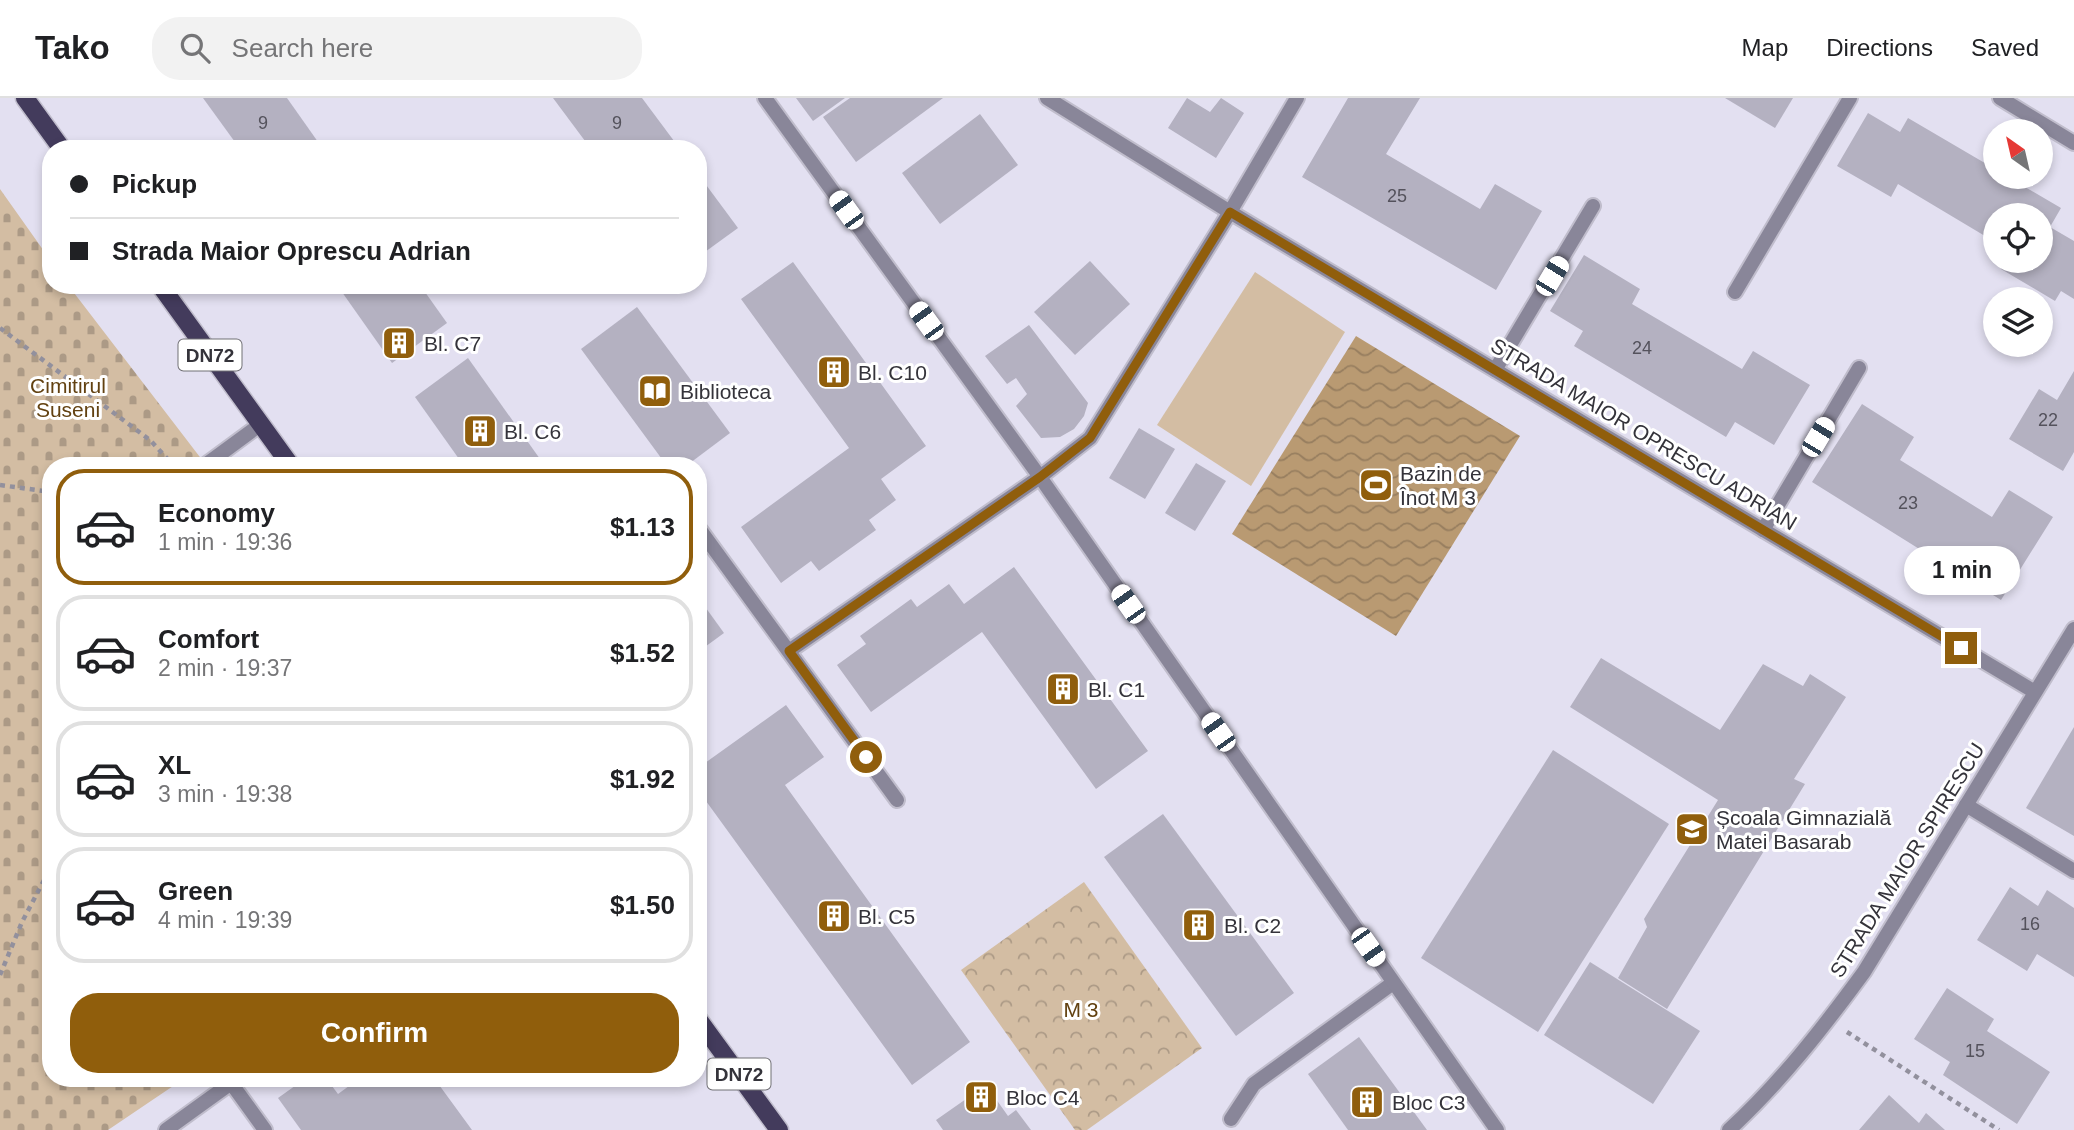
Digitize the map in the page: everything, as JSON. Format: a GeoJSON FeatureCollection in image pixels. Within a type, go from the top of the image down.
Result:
{"type":"FeatureCollection","features":[{"type":"Feature","properties":{"kind":"main road"},"geometry":{"type":"LineString","coordinates":[[25,98],[55,140]]}},
{"type":"Feature","properties":{"kind":"main road","name":"DN72"},"geometry":{"type":"LineString","coordinates":[[167,294],[285,457]]}},
{"type":"Feature","properties":{"kind":"main road","name":"DN72"},"geometry":{"type":"LineString","coordinates":[[707,1031],[779,1130]]}},
{"type":"Feature","properties":{"kind":"street"},"geometry":{"type":"LineString","coordinates":[[765,98],[1040,477],[1497,1130]]}},
{"type":"Feature","properties":{"kind":"street","name":"STRADA MAIOR OPRESCU ADRIAN"},"geometry":{"type":"LineString","coordinates":[[1047,98],[1230,212],[2035,692]]}},
{"type":"Feature","properties":{"kind":"street"},"geometry":{"type":"LineString","coordinates":[[789,651],[1040,477],[1090,438],[1297,98]]}},
{"type":"Feature","properties":{"kind":"street"},"geometry":{"type":"LineString","coordinates":[[1735,292],[1850,98]]}},
{"type":"Feature","properties":{"kind":"street"},"geometry":{"type":"LineString","coordinates":[[2000,98],[2074,143]]}},
{"type":"Feature","properties":{"kind":"street"},"geometry":{"type":"LineString","coordinates":[[1495,370],[1593,206]]}},
{"type":"Feature","properties":{"kind":"street"},"geometry":{"type":"LineString","coordinates":[[1763,530],[1859,368]]}},
{"type":"Feature","properties":{"kind":"street"},"geometry":{"type":"LineString","coordinates":[[216,457],[261,424]]}},
{"type":"Feature","properties":{"kind":"street"},"geometry":{"type":"LineString","coordinates":[[707,539],[897,800]]}},
{"type":"Feature","properties":{"kind":"street","name":"STRADA MAIOR SPIRESCU"},"geometry":{"type":"LineString","coordinates":[[1729,1130],[1778,1082],[1864,972],[2074,629]]}},
{"type":"Feature","properties":{"kind":"street"},"geometry":{"type":"LineString","coordinates":[[1966,805],[2074,871]]}},
{"type":"Feature","properties":{"kind":"street"},"geometry":{"type":"LineString","coordinates":[[1231,1119],[1254,1084],[1393,983]]}},
{"type":"Feature","properties":{"kind":"street"},"geometry":{"type":"LineString","coordinates":[[166,1130],[227,1087]]}},
{"type":"Feature","properties":{"kind":"street"},"geometry":{"type":"LineString","coordinates":[[239,1087],[265,1130]]}},
{"type":"Feature","properties":{"kind":"path"},"geometry":{"type":"LineString","coordinates":[[0,328],[150,440],[166,457]]}},
{"type":"Feature","properties":{"kind":"path"},"geometry":{"type":"LineString","coordinates":[[0,485],[42,491]]}},
{"type":"Feature","properties":{"kind":"path"},"geometry":{"type":"LineString","coordinates":[[0,975],[22,922],[42,884]]}},
{"type":"Feature","properties":{"kind":"path"},"geometry":{"type":"LineString","coordinates":[[1829,1020],[2000,1130]]}},
{"type":"Feature","properties":{"kind":"green space","name":"Cimitirul Suseni"},"geometry":{"type":"Polygon","coordinates":[[[0,189],[42,248],[42,294],[75,294],[200,457],[42,457],[42,1087],[172,1087],[108,1130],[0,1130],[0,189]]]}},
{"type":"Feature","properties":{"kind":"green space"},"geometry":{"type":"Polygon","coordinates":[[[1255,272],[1345,332],[1251,486],[1157,425],[1255,272]]]}},
{"type":"Feature","properties":{"kind":"green space","name":"M 3"},"geometry":{"type":"Polygon","coordinates":[[[1084,882],[1202,1048],[1087,1130],[1075,1130],[961,970],[1084,882]]]}},
{"type":"Feature","properties":{"kind":"water","name":"Bazin de Înot M 3"},"geometry":{"type":"Polygon","coordinates":[[[1356,336],[1520,436],[1396,636],[1232,534],[1356,336]]]}},
{"type":"Feature","properties":{"kind":"building"},"geometry":{"type":"Polygon","coordinates":[[[203,98],[287,98],[317,140],[233,140],[203,98]]]}},
{"type":"Feature","properties":{"kind":"building"},"geometry":{"type":"Polygon","coordinates":[[[553,98],[642,98],[673,140],[584,140],[553,98]]]}},
{"type":"Feature","properties":{"kind":"building"},"geometry":{"type":"Polygon","coordinates":[[[796,98],[845,98],[813,121],[796,98]]]}},
{"type":"Feature","properties":{"kind":"building"},"geometry":{"type":"Polygon","coordinates":[[[850,98],[943,98],[856,162],[823,117],[850,98]]]}},
{"type":"Feature","properties":{"kind":"building"},"geometry":{"type":"Polygon","coordinates":[[[1187,98],[1210,112],[1221,98],[1244,113],[1216,158],[1168,128],[1187,98]]]}},
{"type":"Feature","properties":{"kind":"building"},"geometry":{"type":"Polygon","coordinates":[[[1348,98],[1420,98],[1386,154],[1480,209],[1495,184],[1542,211],[1496,290],[1302,177],[1348,98]]]}},
{"type":"Feature","properties":{"kind":"building"},"geometry":{"type":"Polygon","coordinates":[[[1725,98],[1793,98],[1775,128],[1725,98]]]}},
{"type":"Feature","properties":{"kind":"building"},"geometry":{"type":"Polygon","coordinates":[[[1868,113],[1900,132],[1908,118],[1983,162],[1983,189],[2029,189],[2052,203],[1983,203],[1983,235],[1898,184],[1891,197],[1837,166],[1868,113]]]}},
{"type":"Feature","properties":{"kind":"building"},"geometry":{"type":"Polygon","coordinates":[[[980,114],[1018,165],[940,224],[902,173],[980,114]]]}},
{"type":"Feature","properties":{"kind":"building"},"geometry":{"type":"Polygon","coordinates":[[[707,186],[738,228],[707,250],[707,186]]]}},
{"type":"Feature","properties":{"kind":"building"},"geometry":{"type":"Polygon","coordinates":[[[2053,203],[2061,208],[2053,222],[2053,203]]]}},
{"type":"Feature","properties":{"kind":"building"},"geometry":{"type":"Polygon","coordinates":[[[2053,229],[2074,241],[2074,299],[2061,291],[2055,301],[2053,287],[2031,287],[2008,273],[2053,273],[2053,229]]]}},
{"type":"Feature","properties":{"kind":"building"},"geometry":{"type":"Polygon","coordinates":[[[1584,255],[1640,289],[1632,304],[1742,369],[1753,351],[1810,385],[1774,445],[1735,422],[1726,437],[1574,346],[1583,331],[1550,311],[1584,255]]]}},
{"type":"Feature","properties":{"kind":"building"},"geometry":{"type":"Polygon","coordinates":[[[1090,261],[1130,304],[1075,355],[1034,312],[1090,261]]]}},
{"type":"Feature","properties":{"kind":"building","name":"Bl. C10"},"geometry":{"type":"Polygon","coordinates":[[[793,262],[926,446],[881,479],[896,500],[869,520],[876,530],[819,571],[811,561],[781,583],[741,527],[849,448],[741,299],[793,262]]]}},
{"type":"Feature","properties":{"kind":"building","name":"Bl. C7"},"geometry":{"type":"Polygon","coordinates":[[[343,294],[426,294],[447,323],[392,363],[343,294]]]}},
{"type":"Feature","properties":{"kind":"building","name":"Biblioteca"},"geometry":{"type":"Polygon","coordinates":[[[637,307],[730,433],[698,457],[660,457],[581,349],[637,307]]]}},
{"type":"Feature","properties":{"kind":"building"},"geometry":{"type":"Polygon","coordinates":[[[1029,325],[1088,403],[1084,416],[1074,429],[1060,437],[1041,438],[1016,406],[1027,394],[1016,378],[1007,384],[985,356],[1029,325]]]}},
{"type":"Feature","properties":{"kind":"building","name":"Bl. C6"},"geometry":{"type":"Polygon","coordinates":[[[468,358],[539,457],[458,457],[415,397],[468,358]]]}},
{"type":"Feature","properties":{"kind":"building"},"geometry":{"type":"Polygon","coordinates":[[[2074,371],[2074,452],[2063,471],[2009,439],[2039,389],[2057,400],[2074,371]]]}},
{"type":"Feature","properties":{"kind":"building"},"geometry":{"type":"Polygon","coordinates":[[[1862,404],[1914,437],[1900,460],[1992,517],[2009,490],[2053,517],[2001,600],[1812,482],[1862,404]]]}},
{"type":"Feature","properties":{"kind":"building"},"geometry":{"type":"Polygon","coordinates":[[[1139,428],[1175,449],[1145,499],[1109,478],[1139,428]]]}},
{"type":"Feature","properties":{"kind":"building"},"geometry":{"type":"Polygon","coordinates":[[[1196,463],[1226,481],[1195,531],[1165,513],[1196,463]]]}},
{"type":"Feature","properties":{"kind":"building","name":"Bl. C1"},"geometry":{"type":"Polygon","coordinates":[[[1014,567],[1148,751],[1096,789],[982,632],[871,712],[837,665],[866,644],[860,636],[911,599],[917,607],[949,584],[964,604],[1014,567]]]}},
{"type":"Feature","properties":{"kind":"building"},"geometry":{"type":"Polygon","coordinates":[[[707,609],[724,633],[707,645],[707,609]]]}},
{"type":"Feature","properties":{"kind":"building"},"geometry":{"type":"Polygon","coordinates":[[[1601,658],[1720,730],[1763,664],[1803,686],[1810,674],[1846,697],[1794,779],[1805,784],[1667,1009],[1618,978],[1647,927],[1644,919],[1718,800],[1570,707],[1601,658]]]}},
{"type":"Feature","properties":{"kind":"building","name":"Bl. C5"},"geometry":{"type":"Polygon","coordinates":[[[786,705],[824,757],[785,785],[970,1042],[912,1085],[707,802],[707,762],[786,705]]]}},
{"type":"Feature","properties":{"kind":"building"},"geometry":{"type":"Polygon","coordinates":[[[2074,727],[2074,836],[2026,808],[2074,727]]]}},
{"type":"Feature","properties":{"kind":"building"},"geometry":{"type":"Polygon","coordinates":[[[1553,750],[1669,824],[1538,1032],[1421,958],[1553,750]]]}},
{"type":"Feature","properties":{"kind":"building","name":"Bl. C2"},"geometry":{"type":"Polygon","coordinates":[[[1163,814],[1294,993],[1236,1036],[1104,857],[1163,814]]]}},
{"type":"Feature","properties":{"kind":"building"},"geometry":{"type":"Polygon","coordinates":[[[2010,887],[2038,906],[2047,890],[2074,908],[2074,977],[2037,954],[2027,971],[1977,940],[2010,887]]]}},
{"type":"Feature","properties":{"kind":"building"},"geometry":{"type":"Polygon","coordinates":[[[1590,962],[1700,1031],[1653,1104],[1544,1035],[1590,962]]]}},
{"type":"Feature","properties":{"kind":"building"},"geometry":{"type":"Polygon","coordinates":[[[1947,988],[1994,1019],[1987,1031],[2050,1072],[2017,1124],[1943,1075],[1950,1062],[1914,1039],[1947,988]]]}},
{"type":"Feature","properties":{"kind":"building","name":"Bloc C3"},"geometry":{"type":"Polygon","coordinates":[[[1359,1037],[1427,1130],[1348,1130],[1308,1074],[1359,1037]]]}},
{"type":"Feature","properties":{"kind":"building","name":"Bloc C4"},"geometry":{"type":"Polygon","coordinates":[[[986,1085],[1008,1116],[1016,1110],[1031,1130],[943,1130],[936,1120],[986,1085]]]}},
{"type":"Feature","properties":{"kind":"building"},"geometry":{"type":"Polygon","coordinates":[[[293,1087],[333,1087],[338,1094],[348,1087],[441,1087],[472,1130],[301,1130],[278,1098],[293,1087]]]}},
{"type":"Feature","properties":{"kind":"building"},"geometry":{"type":"Polygon","coordinates":[[[1889,1095],[1919,1123],[1926,1113],[1945,1130],[1859,1130],[1889,1095]]]}},
{"type":"Feature","properties":{"kind":"place","name":"Bl. C7"},"geometry":{"type":"Point","coordinates":[399,343]}},
{"type":"Feature","properties":{"kind":"place","name":"Bl. C10"},"geometry":{"type":"Point","coordinates":[834,372]}},
{"type":"Feature","properties":{"kind":"place","name":"Biblioteca"},"geometry":{"type":"Point","coordinates":[655,391]}},
{"type":"Feature","properties":{"kind":"place","name":"Bl. C6"},"geometry":{"type":"Point","coordinates":[480,431]}},
{"type":"Feature","properties":{"kind":"place","name":"Bazin de Înot M 3"},"geometry":{"type":"Point","coordinates":[1376,485]}},
{"type":"Feature","properties":{"kind":"place","name":"Bl. C1"},"geometry":{"type":"Point","coordinates":[1063,689]}},
{"type":"Feature","properties":{"kind":"place","name":"Școala Gimnazială Matei Basarab"},"geometry":{"type":"Point","coordinates":[1692,829]}},
{"type":"Feature","properties":{"kind":"place","name":"Bl. C5"},"geometry":{"type":"Point","coordinates":[834,916]}},
{"type":"Feature","properties":{"kind":"place","name":"Bl. C2"},"geometry":{"type":"Point","coordinates":[1199,925]}},
{"type":"Feature","properties":{"kind":"place","name":"Bloc C4"},"geometry":{"type":"Point","coordinates":[981,1097]}},
{"type":"Feature","properties":{"kind":"place","name":"Bloc C3"},"geometry":{"type":"Point","coordinates":[1367,1102]}},
{"type":"Feature","properties":{"kind":"route"},"geometry":{"type":"LineString","coordinates":[[866,757],[789,651],[1040,477],[1090,438],[1230,212],[1961,648]]}}]}
